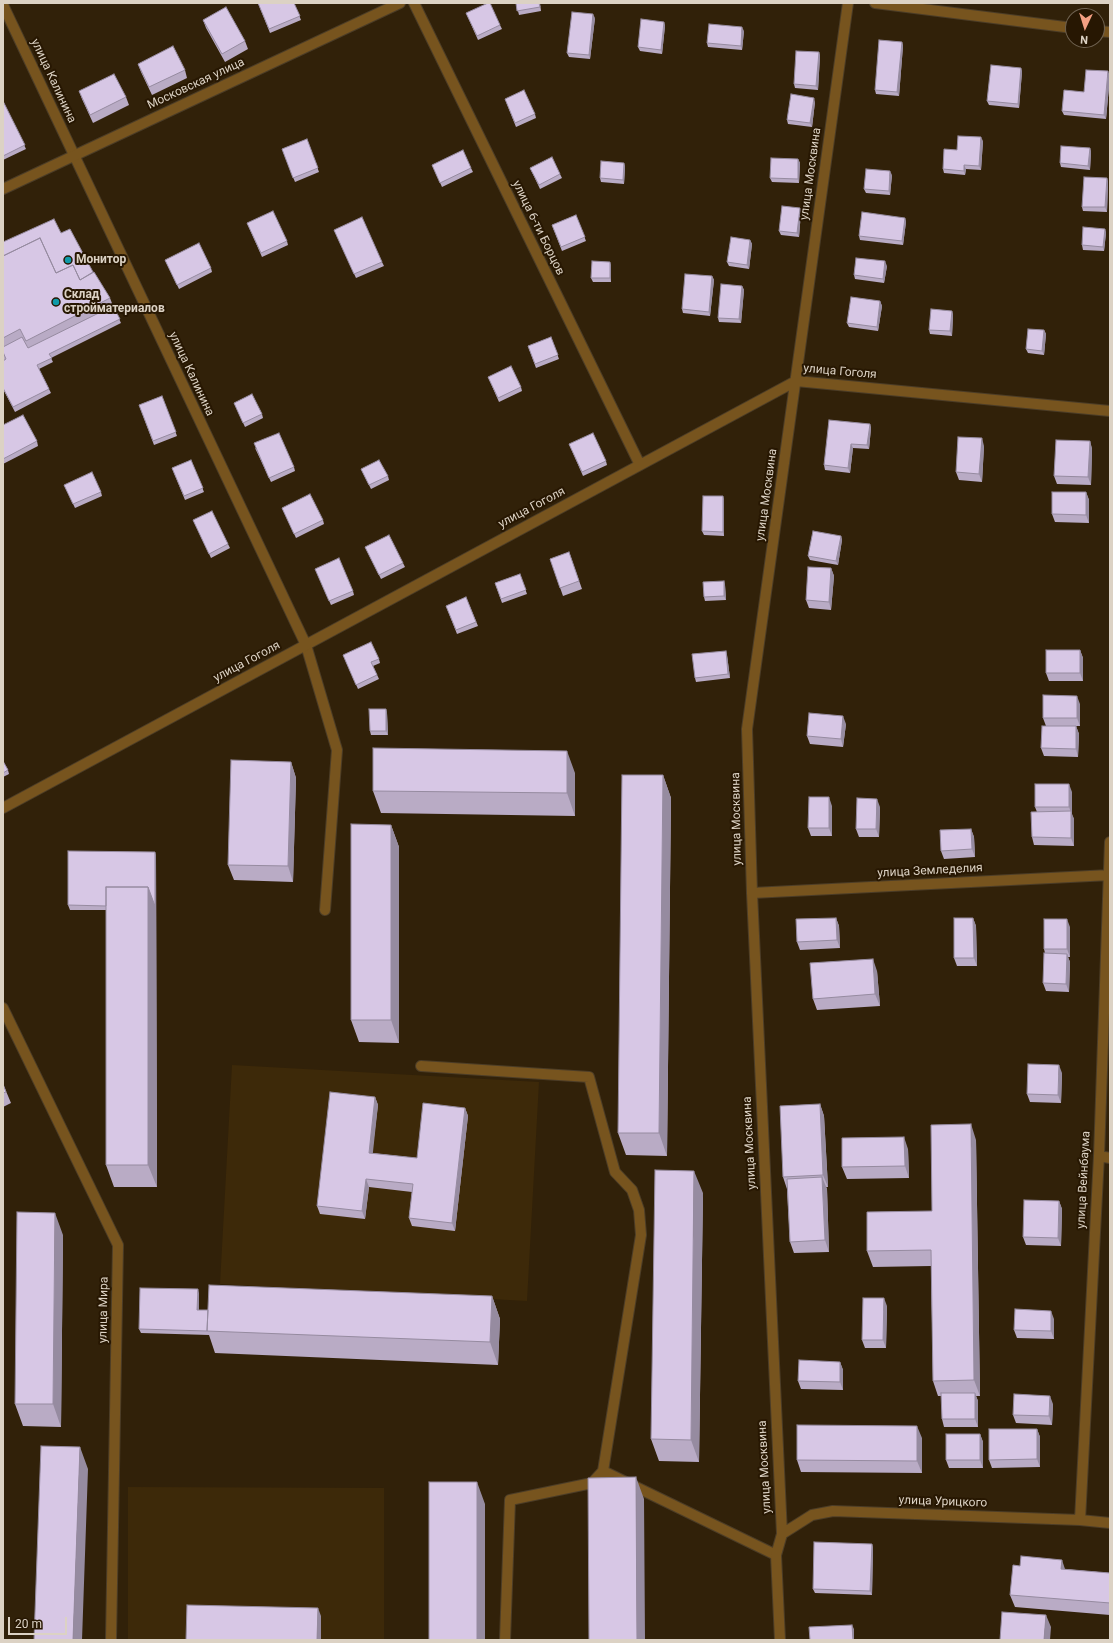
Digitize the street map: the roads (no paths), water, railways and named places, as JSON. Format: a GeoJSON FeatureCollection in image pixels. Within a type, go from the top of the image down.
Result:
{"type":"FeatureCollection","features":[{"type":"Feature","properties":{"kind":"street","name":"Московская улица"},"geometry":{"type":"LineString","coordinates":[[3,189],[400,3]]}},
{"type":"Feature","properties":{"kind":"street","name":"улица 6-ти Борцов"},"geometry":{"type":"LineString","coordinates":[[414,3],[640,465]]}},
{"type":"Feature","properties":{"kind":"street","name":"улица Москвина"},"geometry":{"type":"LineString","coordinates":[[780,1640],[776,1555],[782,1534],[752,893],[747,729],[848,3]]}},
{"type":"Feature","properties":{"kind":"street"},"geometry":{"type":"LineString","coordinates":[[875,3],[1065,27]]}},
{"type":"Feature","properties":{"kind":"street","name":"улица Калинина"},"geometry":{"type":"LineString","coordinates":[[3,5],[306,645],[336,750],[325,910]]}},
{"type":"Feature","properties":{"kind":"street","name":"улица Гоголя"},"geometry":{"type":"LineString","coordinates":[[3,808],[796,381],[1110,411]]}},
{"type":"Feature","properties":{"kind":"street","name":"улица Вейнбаума"},"geometry":{"type":"LineString","coordinates":[[1080,1520],[1099,1156],[1110,842]]}},
{"type":"Feature","properties":{"kind":"street","name":"улица Земледелия"},"geometry":{"type":"LineString","coordinates":[[752,893],[1109,875]]}},
{"type":"Feature","properties":{"kind":"street","name":"улица Мира"},"geometry":{"type":"LineString","coordinates":[[5,1015],[118,1245],[111,1640]]}},
{"type":"Feature","properties":{"kind":"street"},"geometry":{"type":"LineString","coordinates":[[421,1066],[589,1077],[616,1172],[632,1190],[639,1210],[641,1235],[603,1471],[592,1483],[510,1500],[505,1640]]}},
{"type":"Feature","properties":{"kind":"street"},"geometry":{"type":"LineString","coordinates":[[1099,1156],[1110,1158]]}},
{"type":"Feature","properties":{"kind":"street"},"geometry":{"type":"LineString","coordinates":[[603,1471],[776,1555]]}},
{"type":"Feature","properties":{"kind":"street","name":"улица Урицкого"},"geometry":{"type":"LineString","coordinates":[[782,1534],[812,1515],[833,1511],[1080,1520],[1110,1523]]}},
{"type":"Feature","properties":{"kind":"place","name":"Монитор"},"geometry":{"type":"Point","coordinates":[68,260]}},
{"type":"Feature","properties":{"kind":"place","name":"Склад стройматериалов"},"geometry":{"type":"Point","coordinates":[56,302]}}]}
